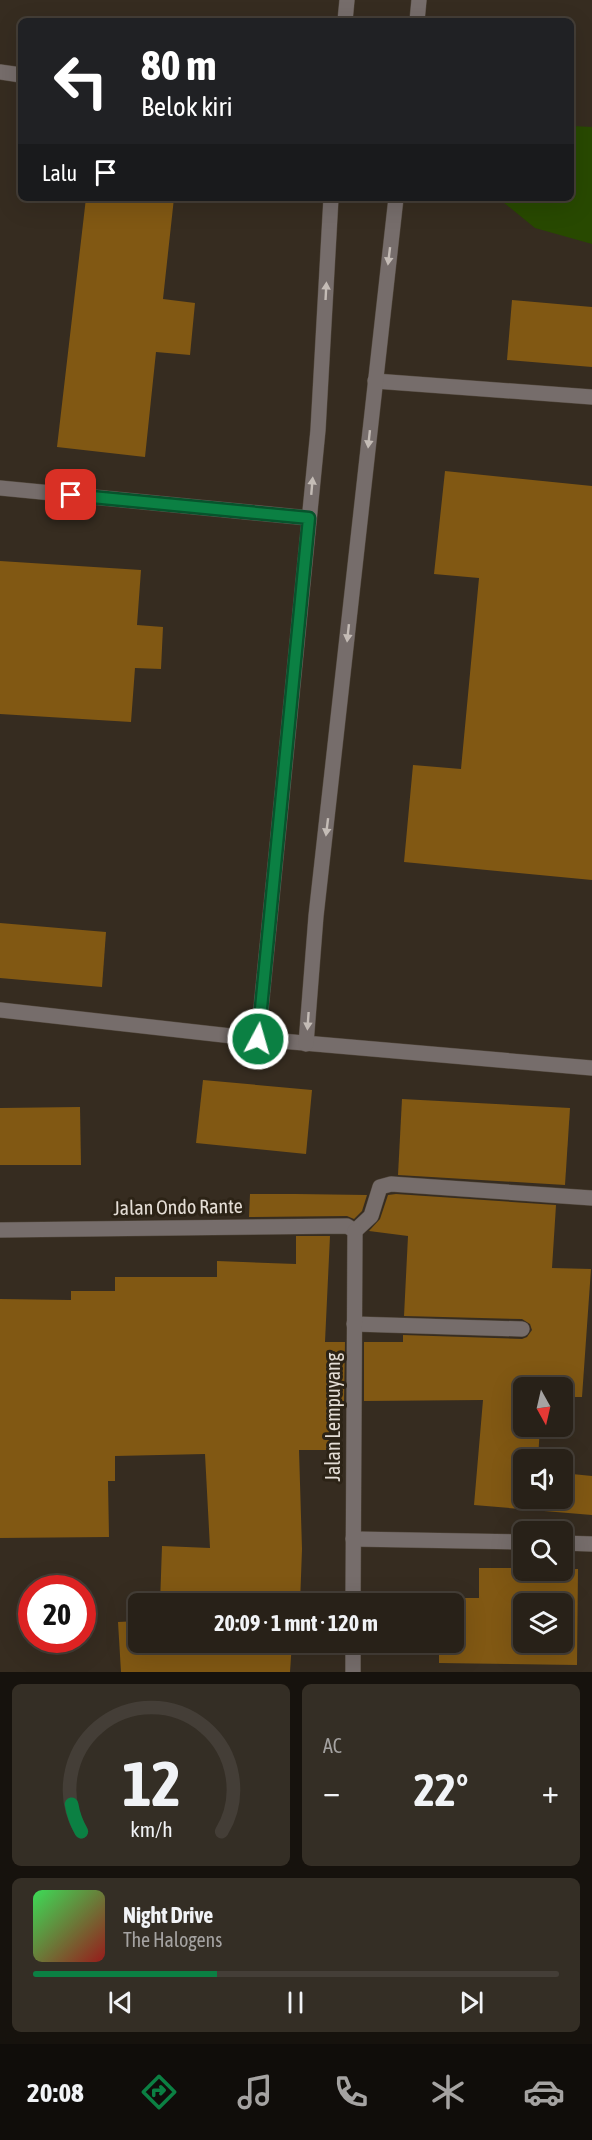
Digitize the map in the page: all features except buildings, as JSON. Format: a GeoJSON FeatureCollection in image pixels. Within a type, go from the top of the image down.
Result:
{"type":"FeatureCollection","features":[{"type":"Feature","properties":{"kind":"street"},"geometry":{"type":"LineString","coordinates":[[345,18],[347,0]]}},
{"type":"Feature","properties":{"kind":"street"},"geometry":{"type":"LineString","coordinates":[[417,18],[419,0]]}},
{"type":"Feature","properties":{"kind":"street"},"geometry":{"type":"LineString","coordinates":[[0,72],[18,75]]}},
{"type":"Feature","properties":{"kind":"street"},"geometry":{"type":"LineString","coordinates":[[258,1039],[318,430],[331,201]]}},
{"type":"Feature","properties":{"kind":"street"},"geometry":{"type":"LineString","coordinates":[[306,1044],[316,916],[333,784],[396,201]]}},
{"type":"Feature","properties":{"kind":"street"},"geometry":{"type":"LineString","coordinates":[[375,381],[592,397]]}},
{"type":"Feature","properties":{"kind":"street"},"geometry":{"type":"LineString","coordinates":[[0,488],[309,518]]}},
{"type":"Feature","properties":{"kind":"street"},"geometry":{"type":"LineString","coordinates":[[0,1010],[306,1044],[592,1068]]}},
{"type":"Feature","properties":{"kind":"street"},"geometry":{"type":"LineString","coordinates":[[355,1231],[370,1216],[380,1187],[391,1184],[592,1198]]}},
{"type":"Feature","properties":{"kind":"street","name":"Jalan Ondo Rante"},"geometry":{"type":"LineString","coordinates":[[0,1230],[347,1226],[355,1231]]}},
{"type":"Feature","properties":{"kind":"street","name":"Jalan Lempuyang"},"geometry":{"type":"LineString","coordinates":[[353,1593],[355,1231]]}},
{"type":"Feature","properties":{"kind":"street"},"geometry":{"type":"LineString","coordinates":[[354,1324],[522,1329]]}},
{"type":"Feature","properties":{"kind":"street"},"geometry":{"type":"LineString","coordinates":[[353,1539],[513,1542]]}},
{"type":"Feature","properties":{"kind":"street"},"geometry":{"type":"LineString","coordinates":[[573,1543],[592,1544]]}},
{"type":"Feature","properties":{"kind":"street"},"geometry":{"type":"LineString","coordinates":[[353,1653],[353,1672]]}},
{"type":"Feature","properties":{"kind":"green space"},"geometry":{"type":"Polygon","coordinates":[[[574,126],[592,127],[592,244],[535,228],[502,201],[574,201],[574,126]]]}},
{"type":"Feature","properties":{"kind":"route"},"geometry":{"type":"LineString","coordinates":[[71,495],[309,518],[258,1039]]}}]}
